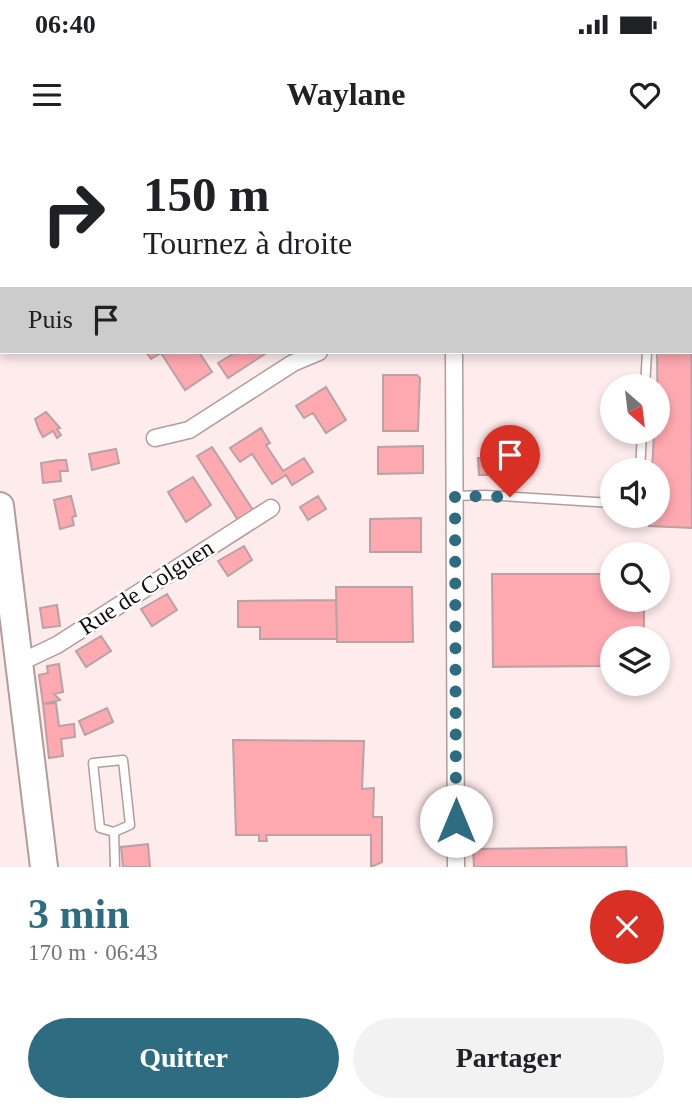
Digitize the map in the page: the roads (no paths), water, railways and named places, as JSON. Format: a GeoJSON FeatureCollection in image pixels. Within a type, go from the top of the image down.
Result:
{"type":"FeatureCollection","features":[{"type":"Feature","properties":{"kind":"main road"},"geometry":{"type":"LineString","coordinates":[[0,506],[44,867]]}},
{"type":"Feature","properties":{"kind":"street"},"geometry":{"type":"LineString","coordinates":[[155,438],[190,430],[293,363],[314,354]]}},
{"type":"Feature","properties":{"kind":"street"},"geometry":{"type":"LineString","coordinates":[[454,354],[456,867]]}},
{"type":"Feature","properties":{"kind":"street","name":"Rue de Colguen"},"geometry":{"type":"LineString","coordinates":[[19,663],[57,645],[271,508]]}},
{"type":"Feature","properties":{"kind":"lane"},"geometry":{"type":"LineString","coordinates":[[646,374],[647,354]]}},
{"type":"Feature","properties":{"kind":"lane"},"geometry":{"type":"LineString","coordinates":[[455,496],[485,495],[600,502]]}},
{"type":"Feature","properties":{"kind":"lane"},"geometry":{"type":"LineString","coordinates":[[123,760],[130,825],[114,832],[100,828],[93,763],[123,760]]}},
{"type":"Feature","properties":{"kind":"lane"},"geometry":{"type":"LineString","coordinates":[[114,832],[115,867]]}}]}
